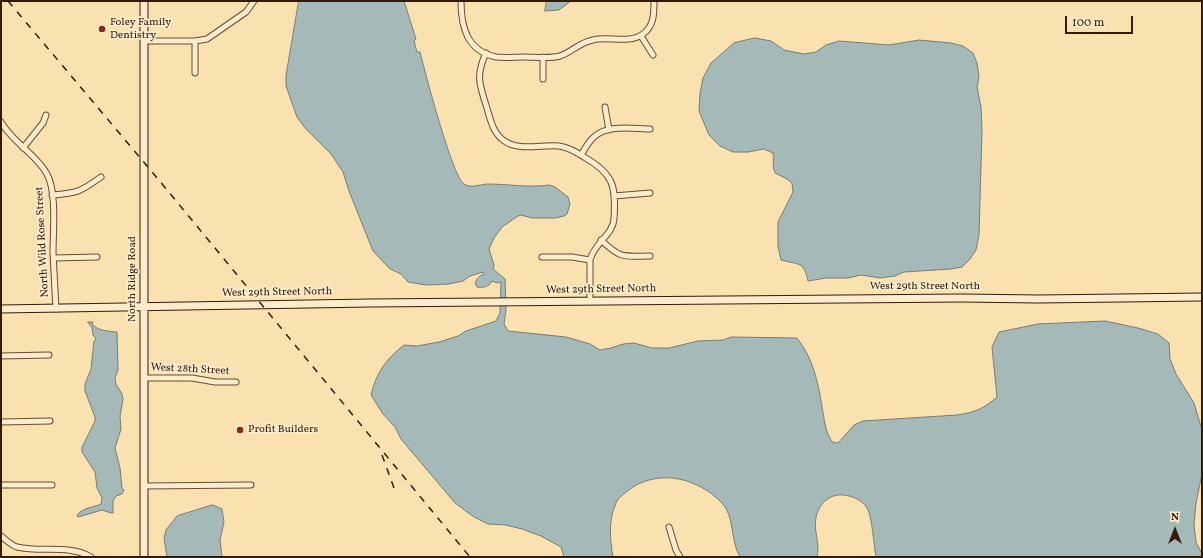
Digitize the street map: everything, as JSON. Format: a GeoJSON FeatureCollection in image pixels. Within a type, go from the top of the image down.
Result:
{"type":"FeatureCollection","features":[{"type":"Feature","properties":{"kind":"main road","name":"North Ridge Road"},"geometry":{"type":"LineString","coordinates":[[144,1],[144,557]]}},
{"type":"Feature","properties":{"kind":"main road","name":"West 29th Street North"},"geometry":{"type":"LineString","coordinates":[[1,309],[370,302],[1202,297]]}},
{"type":"Feature","properties":{"kind":"street"},"geometry":{"type":"LineString","coordinates":[[144,41],[202,40],[212,36],[246,12],[254,1]]}},
{"type":"Feature","properties":{"kind":"street"},"geometry":{"type":"LineString","coordinates":[[461,1],[461,16],[464,29],[470,40],[486,53],[503,57],[559,56],[585,42],[592,40],[641,36],[648,29],[653,19],[654,1]]}},
{"type":"Feature","properties":{"kind":"street"},"geometry":{"type":"LineString","coordinates":[[641,36],[653,55]]}},
{"type":"Feature","properties":{"kind":"street"},"geometry":{"type":"LineString","coordinates":[[195,41],[195,74]]}},
{"type":"Feature","properties":{"kind":"street"},"geometry":{"type":"LineString","coordinates":[[486,53],[479,72],[480,86],[493,127],[499,136],[507,143],[512,145],[559,146],[569,148],[596,164],[605,172],[612,184],[614,196],[614,222],[610,231],[593,250],[590,260],[590,301]]}},
{"type":"Feature","properties":{"kind":"street"},"geometry":{"type":"LineString","coordinates":[[543,57],[543,79]]}},
{"type":"Feature","properties":{"kind":"street"},"geometry":{"type":"LineString","coordinates":[[605,107],[609,130]]}},
{"type":"Feature","properties":{"kind":"street"},"geometry":{"type":"LineString","coordinates":[[23,148],[43,123],[46,115]]}},
{"type":"Feature","properties":{"kind":"street","name":"North Wild Rose Street"},"geometry":{"type":"LineString","coordinates":[[1,122],[9,135],[40,164],[47,174],[52,187],[56,309]]}},
{"type":"Feature","properties":{"kind":"street"},"geometry":{"type":"LineString","coordinates":[[581,155],[593,138],[603,131],[650,129]]}},
{"type":"Feature","properties":{"kind":"street"},"geometry":{"type":"LineString","coordinates":[[52,195],[74,194],[82,191],[101,177]]}},
{"type":"Feature","properties":{"kind":"street"},"geometry":{"type":"LineString","coordinates":[[614,196],[650,193]]}},
{"type":"Feature","properties":{"kind":"street"},"geometry":{"type":"LineString","coordinates":[[602,240],[614,252],[622,256],[650,256]]}},
{"type":"Feature","properties":{"kind":"street"},"geometry":{"type":"LineString","coordinates":[[54,258],[97,257]]}},
{"type":"Feature","properties":{"kind":"street"},"geometry":{"type":"LineString","coordinates":[[542,257],[572,257],[590,260]]}},
{"type":"Feature","properties":{"kind":"street"},"geometry":{"type":"LineString","coordinates":[[1,356],[49,355]]}},
{"type":"Feature","properties":{"kind":"street","name":"West 28th Street"},"geometry":{"type":"LineString","coordinates":[[144,378],[192,378],[215,382],[236,382]]}},
{"type":"Feature","properties":{"kind":"street"},"geometry":{"type":"LineString","coordinates":[[1,422],[50,421]]}},
{"type":"Feature","properties":{"kind":"street"},"geometry":{"type":"LineString","coordinates":[[1,485],[52,486]]}},
{"type":"Feature","properties":{"kind":"street"},"geometry":{"type":"LineString","coordinates":[[144,486],[250,485]]}},
{"type":"Feature","properties":{"kind":"street"},"geometry":{"type":"LineString","coordinates":[[669,527],[676,550],[680,557]]}},
{"type":"Feature","properties":{"kind":"street"},"geometry":{"type":"LineString","coordinates":[[1,536],[16,547],[31,549],[75,550],[91,557]]}},
{"type":"Feature","properties":{"kind":"shaded area"},"geometry":{"type":"Polygon","coordinates":[[[299,1],[404,1],[416,39],[414,41],[417,52],[420,52],[446,144],[459,177],[464,184],[473,186],[488,184],[526,186],[549,185],[555,187],[568,197],[570,204],[567,214],[564,216],[555,218],[532,218],[521,215],[518,216],[502,227],[494,238],[489,249],[494,265],[493,269],[505,279],[506,310],[504,324],[508,331],[566,337],[590,344],[600,350],[623,344],[634,343],[652,348],[669,348],[698,341],[723,340],[731,337],[797,338],[803,346],[814,371],[819,388],[827,433],[832,442],[838,443],[854,425],[863,421],[957,415],[969,413],[988,404],[997,397],[992,347],[999,332],[1038,324],[1105,321],[1158,334],[1169,343],[1170,359],[1176,374],[1194,403],[1202,430],[1202,474],[1196,503],[1194,525],[1196,542],[1202,557],[876,557],[872,524],[867,508],[862,502],[850,496],[842,495],[835,496],[825,501],[816,515],[815,527],[818,544],[817,557],[740,557],[735,543],[729,515],[722,503],[702,488],[680,479],[668,478],[644,482],[633,487],[617,501],[613,510],[611,523],[613,557],[564,557],[561,547],[541,536],[506,525],[488,524],[474,517],[455,503],[401,439],[395,427],[383,414],[371,395],[379,373],[387,361],[404,345],[417,346],[439,342],[496,321],[500,313],[501,282],[497,283],[492,281],[486,287],[477,287],[475,283],[478,277],[484,274],[483,272],[470,276],[463,281],[449,284],[426,285],[408,282],[401,274],[390,269],[373,251],[343,172],[331,154],[306,129],[297,117],[286,86],[286,76],[299,1]]]}},
{"type":"Feature","properties":{"kind":"shaded area"},"geometry":{"type":"Polygon","coordinates":[[[547,1],[571,1],[559,10],[545,11],[547,1]]]}},
{"type":"Feature","properties":{"kind":"shaded area"},"geometry":{"type":"Polygon","coordinates":[[[755,38],[771,41],[784,50],[804,54],[816,52],[826,45],[839,41],[889,45],[919,40],[951,43],[963,46],[973,53],[977,63],[979,77],[977,87],[981,107],[982,131],[979,235],[976,250],[962,267],[904,272],[895,276],[880,278],[861,275],[848,278],[826,278],[808,281],[805,270],[800,265],[781,260],[778,246],[778,222],[793,192],[792,183],[775,173],[773,153],[764,149],[748,152],[733,152],[720,146],[709,135],[699,111],[703,78],[711,63],[734,43],[755,38]]]}},
{"type":"Feature","properties":{"kind":"shaded area"},"geometry":{"type":"Polygon","coordinates":[[[88,322],[93,322],[92,324],[94,326],[100,329],[117,332],[118,370],[115,378],[116,384],[122,394],[123,399],[120,416],[121,429],[115,448],[120,468],[122,488],[124,490],[122,494],[116,496],[113,501],[113,513],[102,510],[78,517],[77,515],[82,510],[101,504],[102,498],[97,488],[95,472],[82,452],[82,447],[95,421],[95,417],[85,391],[85,384],[91,369],[94,341],[96,339],[88,322]]]}},
{"type":"Feature","properties":{"kind":"shaded area"},"geometry":{"type":"Polygon","coordinates":[[[213,505],[222,509],[224,522],[220,540],[222,557],[167,557],[164,538],[166,530],[177,516],[213,505]]]}},
{"type":"Feature","properties":{"kind":"railway"},"geometry":{"type":"LineString","coordinates":[[8,1],[158,179],[470,557]]}},
{"type":"Feature","properties":{"kind":"railway"},"geometry":{"type":"LineString","coordinates":[[382,455],[394,488]]}},
{"type":"Feature","properties":{"kind":"place","name":"Foley Family Dentistry"},"geometry":{"type":"Point","coordinates":[102,29]}},
{"type":"Feature","properties":{"kind":"place","name":"Profit Builders"},"geometry":{"type":"Point","coordinates":[240,430]}}]}
